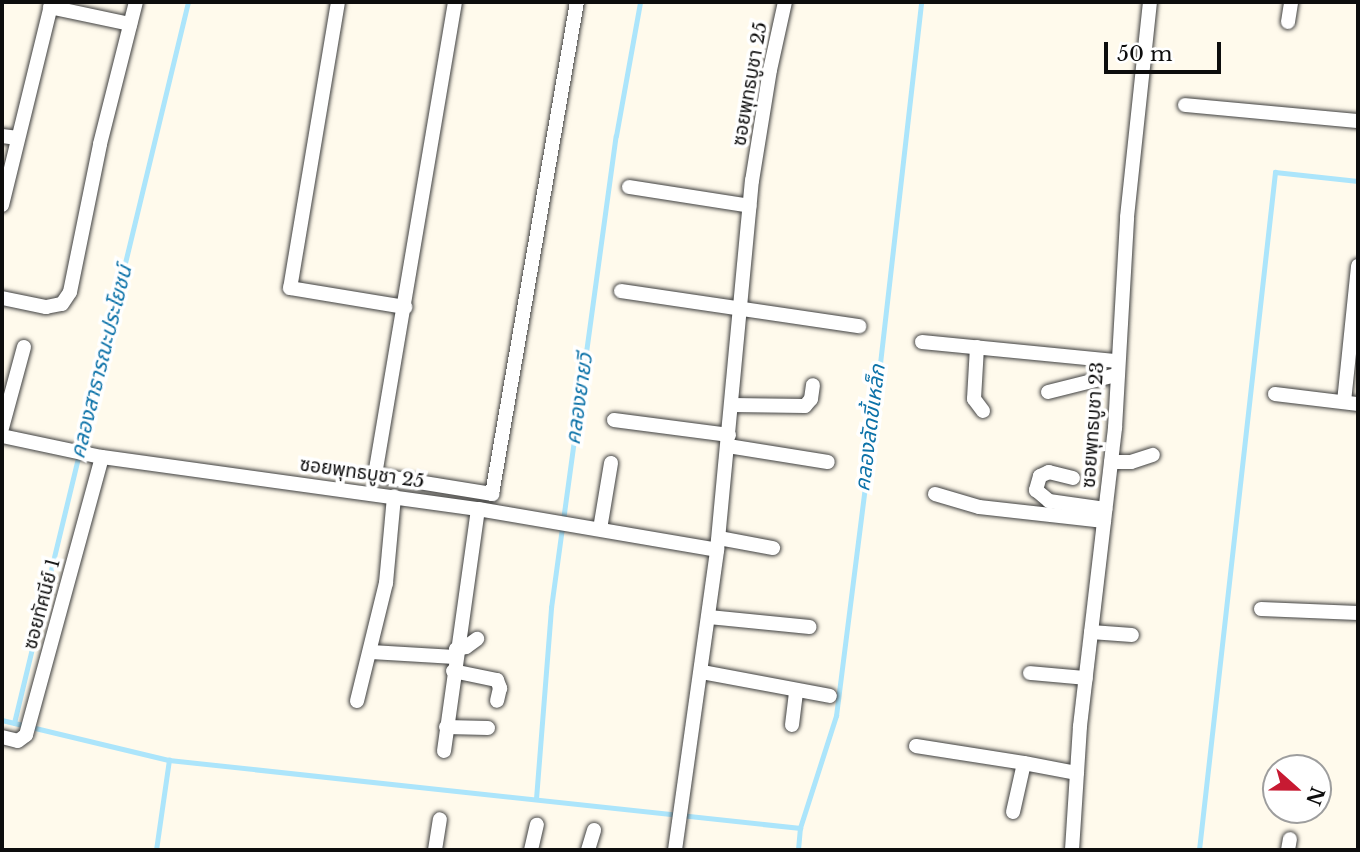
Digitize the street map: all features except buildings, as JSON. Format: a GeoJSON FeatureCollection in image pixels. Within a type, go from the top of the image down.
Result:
{"type":"FeatureCollection","features":[{"type":"Feature","properties":{"kind":"street"},"geometry":{"type":"LineString","coordinates":[[2,298],[46,307],[62,304],[70,292],[100,144],[136,2]]}},
{"type":"Feature","properties":{"kind":"street"},"geometry":{"type":"LineString","coordinates":[[338,2],[290,288],[405,307]]}},
{"type":"Feature","properties":{"kind":"street"},"geometry":{"type":"LineString","coordinates":[[456,2],[375,475],[492,494],[577,2]]}},
{"type":"Feature","properties":{"kind":"street","name":"ซอยพุทธบูชา 25"},"geometry":{"type":"LineString","coordinates":[[675,850],[718,544],[750,206],[770,70],[785,2]]}},
{"type":"Feature","properties":{"kind":"street","name":"ซอยพุทธบูชา 23"},"geometry":{"type":"LineString","coordinates":[[1072,850],[1086,678],[1111,462],[1150,2]]}},
{"type":"Feature","properties":{"kind":"street"},"geometry":{"type":"LineString","coordinates":[[1288,22],[1291,2]]}},
{"type":"Feature","properties":{"kind":"street"},"geometry":{"type":"LineString","coordinates":[[2,205],[51,4],[130,24]]}},
{"type":"Feature","properties":{"kind":"street"},"geometry":{"type":"LineString","coordinates":[[1185,105],[1358,121]]}},
{"type":"Feature","properties":{"kind":"street"},"geometry":{"type":"LineString","coordinates":[[2,136],[18,138]]}},
{"type":"Feature","properties":{"kind":"street"},"geometry":{"type":"LineString","coordinates":[[629,187],[750,206]]}},
{"type":"Feature","properties":{"kind":"street"},"geometry":{"type":"LineString","coordinates":[[1275,394],[1351,403],[1358,266]]}},
{"type":"Feature","properties":{"kind":"street"},"geometry":{"type":"LineString","coordinates":[[621,291],[859,326]]}},
{"type":"Feature","properties":{"kind":"street"},"geometry":{"type":"LineString","coordinates":[[922,342],[977,347],[1117,368]]}},
{"type":"Feature","properties":{"kind":"street"},"geometry":{"type":"LineString","coordinates":[[2,428],[24,347]]}},
{"type":"Feature","properties":{"kind":"street"},"geometry":{"type":"LineString","coordinates":[[977,347],[974,399],[983,411]]}},
{"type":"Feature","properties":{"kind":"street"},"geometry":{"type":"LineString","coordinates":[[1048,392],[1117,368]]}},
{"type":"Feature","properties":{"kind":"street"},"geometry":{"type":"LineString","coordinates":[[732,405],[806,406],[811,399],[813,384]]}},
{"type":"Feature","properties":{"kind":"street"},"geometry":{"type":"LineString","coordinates":[[614,420],[728,440],[828,462]]}},
{"type":"Feature","properties":{"kind":"street","name":"ซอยพุทธบูชา 25"},"geometry":{"type":"LineString","coordinates":[[2,436],[102,457],[394,496],[600,529],[718,544]]}},
{"type":"Feature","properties":{"kind":"street"},"geometry":{"type":"LineString","coordinates":[[1111,462],[1131,462],[1153,455]]}},
{"type":"Feature","properties":{"kind":"street","name":"ซอยทัศนีย์ 1"},"geometry":{"type":"LineString","coordinates":[[2,737],[23,739],[28,729],[102,457]]}},
{"type":"Feature","properties":{"kind":"street"},"geometry":{"type":"LineString","coordinates":[[600,529],[611,463]]}},
{"type":"Feature","properties":{"kind":"street"},"geometry":{"type":"LineString","coordinates":[[1073,478],[1049,472],[1040,476],[1036,490],[1049,501],[1104,515]]}},
{"type":"Feature","properties":{"kind":"street"},"geometry":{"type":"LineString","coordinates":[[934,494],[979,507],[1104,515]]}},
{"type":"Feature","properties":{"kind":"street"},"geometry":{"type":"LineString","coordinates":[[358,701],[389,562],[394,496]]}},
{"type":"Feature","properties":{"kind":"street"},"geometry":{"type":"LineString","coordinates":[[444,751],[454,659],[478,509]]}},
{"type":"Feature","properties":{"kind":"street"},"geometry":{"type":"LineString","coordinates":[[718,544],[773,548]]}},
{"type":"Feature","properties":{"kind":"street"},"geometry":{"type":"LineString","coordinates":[[1261,609],[1358,613]]}},
{"type":"Feature","properties":{"kind":"street"},"geometry":{"type":"LineString","coordinates":[[709,617],[810,627]]}},
{"type":"Feature","properties":{"kind":"street"},"geometry":{"type":"LineString","coordinates":[[1091,632],[1132,635]]}},
{"type":"Feature","properties":{"kind":"street"},"geometry":{"type":"LineString","coordinates":[[454,659],[477,639]]}},
{"type":"Feature","properties":{"kind":"street"},"geometry":{"type":"LineString","coordinates":[[371,652],[454,659],[497,680],[500,688],[497,701]]}},
{"type":"Feature","properties":{"kind":"street"},"geometry":{"type":"LineString","coordinates":[[702,672],[830,696]]}},
{"type":"Feature","properties":{"kind":"street"},"geometry":{"type":"LineString","coordinates":[[1030,673],[1086,678]]}},
{"type":"Feature","properties":{"kind":"street"},"geometry":{"type":"LineString","coordinates":[[792,725],[796,691]]}},
{"type":"Feature","properties":{"kind":"street"},"geometry":{"type":"LineString","coordinates":[[446,727],[488,728]]}},
{"type":"Feature","properties":{"kind":"street"},"geometry":{"type":"LineString","coordinates":[[916,746],[1077,772]]}},
{"type":"Feature","properties":{"kind":"street"},"geometry":{"type":"LineString","coordinates":[[1013,812],[1024,763]]}},
{"type":"Feature","properties":{"kind":"street"},"geometry":{"type":"LineString","coordinates":[[435,850],[440,820]]}},
{"type":"Feature","properties":{"kind":"street"},"geometry":{"type":"LineString","coordinates":[[531,850],[537,825]]}},
{"type":"Feature","properties":{"kind":"street"},"geometry":{"type":"LineString","coordinates":[[588,850],[594,830]]}},
{"type":"Feature","properties":{"kind":"waterway","name":"คลองสาธารณะประโยชน์"},"geometry":{"type":"LineString","coordinates":[[14,723],[188,2]]}},
{"type":"Feature","properties":{"kind":"waterway","name":"คลองยายวี"},"geometry":{"type":"LineString","coordinates":[[536,799],[551,608],[616,136],[640,2]]}},
{"type":"Feature","properties":{"kind":"waterway","name":"คลองลัดขี้เหล็ก"},"geometry":{"type":"LineString","coordinates":[[798,850],[800,828],[836,716],[877,390],[921,2]]}},
{"type":"Feature","properties":{"kind":"waterway"},"geometry":{"type":"LineString","coordinates":[[1199,850],[1275,172],[1358,181]]}},
{"type":"Feature","properties":{"kind":"waterway"},"geometry":{"type":"LineString","coordinates":[[2,720],[169,760],[800,828]]}},
{"type":"Feature","properties":{"kind":"waterway"},"geometry":{"type":"LineString","coordinates":[[156,850],[169,760]]}}]}
